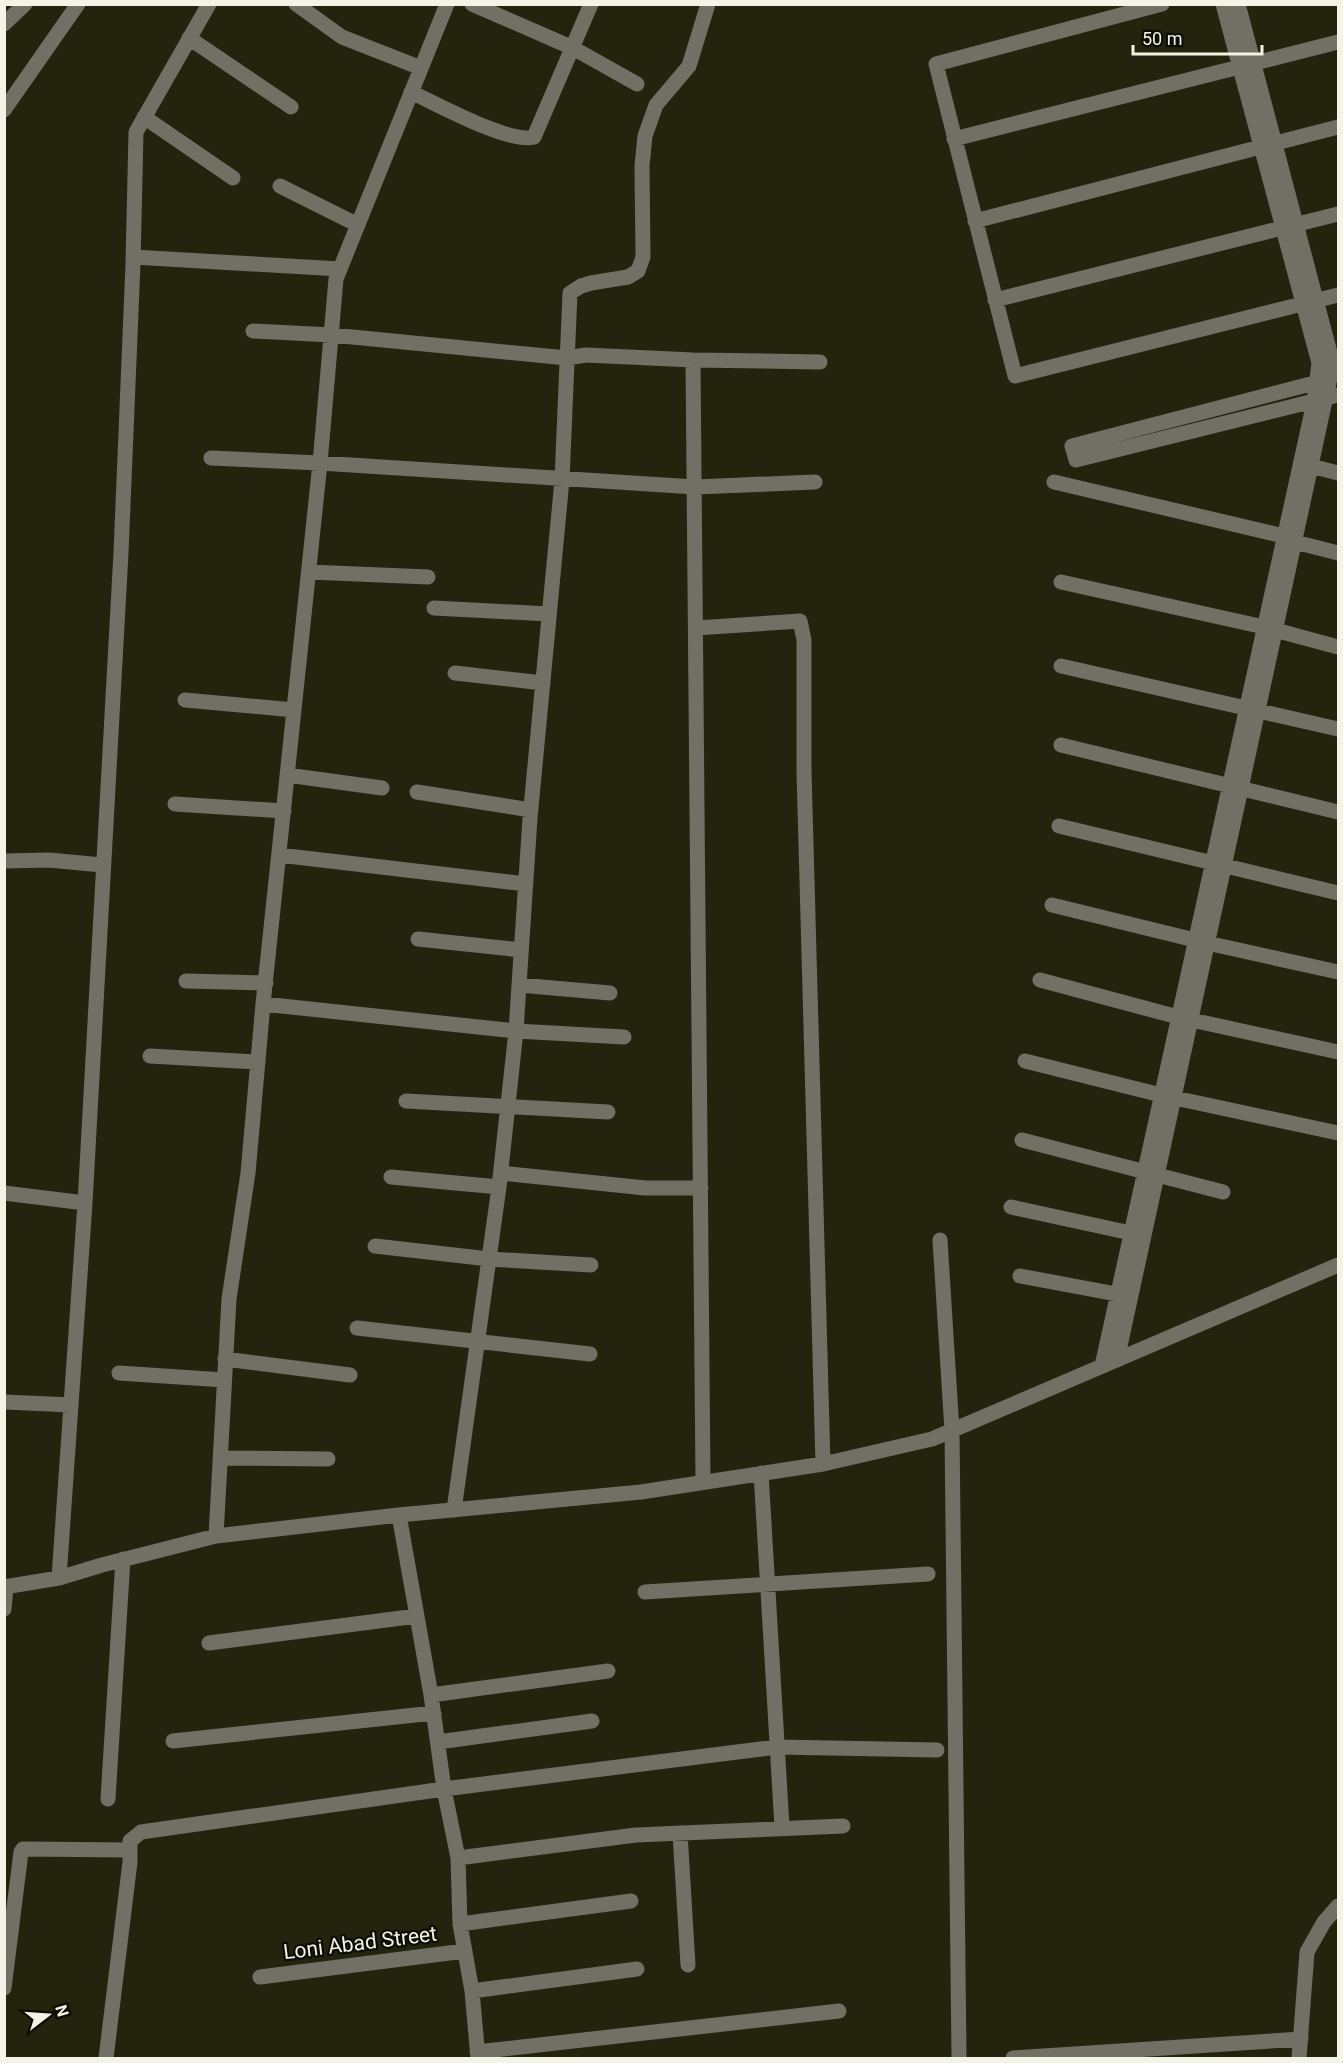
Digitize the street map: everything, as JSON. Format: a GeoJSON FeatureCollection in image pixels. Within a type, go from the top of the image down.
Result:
{"type":"FeatureCollection","features":[{"type":"Feature","properties":{"kind":"street"},"geometry":{"type":"LineString","coordinates":[[4,24],[25,4]]}},
{"type":"Feature","properties":{"kind":"street"},"geometry":{"type":"LineString","coordinates":[[4,110],[78,4]]}},
{"type":"Feature","properties":{"kind":"street"},"geometry":{"type":"LineString","coordinates":[[59,1578],[85,1203],[121,553],[136,132],[209,4]]}},
{"type":"Feature","properties":{"kind":"street"},"geometry":{"type":"LineString","coordinates":[[296,4],[342,37],[421,68]]}},
{"type":"Feature","properties":{"kind":"street"},"geometry":{"type":"LineString","coordinates":[[216,1536],[229,1299],[248,1173],[263,1004],[320,463],[336,279],[447,4]]}},
{"type":"Feature","properties":{"kind":"street"},"geometry":{"type":"LineString","coordinates":[[471,4],[573,48],[637,84]]}},
{"type":"Feature","properties":{"kind":"street"},"geometry":{"type":"LineString","coordinates":[[411,92],[505,135],[528,139],[534,137],[591,4]]}},
{"type":"Feature","properties":{"kind":"street"},"geometry":{"type":"LineString","coordinates":[[454,1510],[500,1180],[516,1031],[531,810],[562,480],[570,293],[580,286],[628,277],[638,271],[643,257],[642,166],[645,136],[656,105],[689,66],[708,4]]}},
{"type":"Feature","properties":{"kind":"street"},"geometry":{"type":"LineString","coordinates":[[1162,4],[936,64],[1015,376],[1338,295]]}},
{"type":"Feature","properties":{"kind":"street"},"geometry":{"type":"LineString","coordinates":[[1223,4],[1247,66],[1310,303],[1319,363],[1328,380],[1311,466],[1290,539]]}},
{"type":"Feature","properties":{"kind":"street"},"geometry":{"type":"LineString","coordinates":[[1238,4],[1247,66]]}},
{"type":"Feature","properties":{"kind":"street"},"geometry":{"type":"LineString","coordinates":[[189,38],[291,107]]}},
{"type":"Feature","properties":{"kind":"street"},"geometry":{"type":"LineString","coordinates":[[954,139],[1338,42]]}},
{"type":"Feature","properties":{"kind":"street"},"geometry":{"type":"LineString","coordinates":[[144,117],[233,178]]}},
{"type":"Feature","properties":{"kind":"street"},"geometry":{"type":"LineString","coordinates":[[975,221],[1338,127]]}},
{"type":"Feature","properties":{"kind":"street"},"geometry":{"type":"LineString","coordinates":[[280,186],[358,225]]}},
{"type":"Feature","properties":{"kind":"street"},"geometry":{"type":"LineString","coordinates":[[995,300],[1338,214]]}},
{"type":"Feature","properties":{"kind":"street"},"geometry":{"type":"LineString","coordinates":[[133,257],[340,269]]}},
{"type":"Feature","properties":{"kind":"street"},"geometry":{"type":"LineString","coordinates":[[253,331],[332,334],[567,358],[586,355],[820,362]]}},
{"type":"Feature","properties":{"kind":"street"},"geometry":{"type":"LineString","coordinates":[[693,360],[703,1482]]}},
{"type":"Feature","properties":{"kind":"street"},"geometry":{"type":"LineString","coordinates":[[1326,398],[1076,460],[1072,446],[1328,380]]}},
{"type":"Feature","properties":{"kind":"street"},"geometry":{"type":"LineString","coordinates":[[1102,1366],[1124,1295],[1290,539],[1326,398]]}},
{"type":"Feature","properties":{"kind":"street"},"geometry":{"type":"LineString","coordinates":[[211,458],[695,487],[815,482]]}},
{"type":"Feature","properties":{"kind":"street"},"geometry":{"type":"LineString","coordinates":[[1311,466],[1338,473]]}},
{"type":"Feature","properties":{"kind":"street"},"geometry":{"type":"LineString","coordinates":[[1054,482],[1290,539],[1338,553]]}},
{"type":"Feature","properties":{"kind":"street"},"geometry":{"type":"LineString","coordinates":[[309,572],[428,577]]}},
{"type":"Feature","properties":{"kind":"street"},"geometry":{"type":"LineString","coordinates":[[1061,582],[1270,629],[1338,647]]}},
{"type":"Feature","properties":{"kind":"street"},"geometry":{"type":"LineString","coordinates":[[434,608],[549,614]]}},
{"type":"Feature","properties":{"kind":"street"},"geometry":{"type":"LineString","coordinates":[[696,628],[800,621],[804,640],[804,771],[823,1464]]}},
{"type":"Feature","properties":{"kind":"street"},"geometry":{"type":"LineString","coordinates":[[1061,666],[1338,729]]}},
{"type":"Feature","properties":{"kind":"street"},"geometry":{"type":"LineString","coordinates":[[456,673],[543,683]]}},
{"type":"Feature","properties":{"kind":"street"},"geometry":{"type":"LineString","coordinates":[[185,700],[294,710]]}},
{"type":"Feature","properties":{"kind":"street"},"geometry":{"type":"LineString","coordinates":[[1061,745],[1338,812]]}},
{"type":"Feature","properties":{"kind":"street"},"geometry":{"type":"LineString","coordinates":[[287,775],[382,788]]}},
{"type":"Feature","properties":{"kind":"street"},"geometry":{"type":"LineString","coordinates":[[417,792],[531,810]]}},
{"type":"Feature","properties":{"kind":"street"},"geometry":{"type":"LineString","coordinates":[[175,804],[284,811]]}},
{"type":"Feature","properties":{"kind":"street"},"geometry":{"type":"LineString","coordinates":[[1059,826],[1338,893]]}},
{"type":"Feature","properties":{"kind":"street"},"geometry":{"type":"LineString","coordinates":[[279,855],[526,884]]}},
{"type":"Feature","properties":{"kind":"street"},"geometry":{"type":"LineString","coordinates":[[4,861],[49,860],[102,865]]}},
{"type":"Feature","properties":{"kind":"street"},"geometry":{"type":"LineString","coordinates":[[1052,905],[1201,942],[1338,972]]}},
{"type":"Feature","properties":{"kind":"street"},"geometry":{"type":"LineString","coordinates":[[418,939],[521,950]]}},
{"type":"Feature","properties":{"kind":"street"},"geometry":{"type":"LineString","coordinates":[[1041,980],[1185,1018],[1338,1052]]}},
{"type":"Feature","properties":{"kind":"street"},"geometry":{"type":"LineString","coordinates":[[186,981],[266,983]]}},
{"type":"Feature","properties":{"kind":"street"},"geometry":{"type":"LineString","coordinates":[[519,985],[610,993]]}},
{"type":"Feature","properties":{"kind":"street"},"geometry":{"type":"LineString","coordinates":[[263,1004],[516,1031],[624,1036]]}},
{"type":"Feature","properties":{"kind":"street"},"geometry":{"type":"LineString","coordinates":[[150,1056],[258,1062]]}},
{"type":"Feature","properties":{"kind":"street"},"geometry":{"type":"LineString","coordinates":[[1025,1061],[1168,1096],[1338,1133]]}},
{"type":"Feature","properties":{"kind":"street"},"geometry":{"type":"LineString","coordinates":[[406,1101],[608,1112]]}},
{"type":"Feature","properties":{"kind":"street"},"geometry":{"type":"LineString","coordinates":[[1022,1140],[1223,1192]]}},
{"type":"Feature","properties":{"kind":"street"},"geometry":{"type":"LineString","coordinates":[[391,1177],[645,1188],[700,1188]]}},
{"type":"Feature","properties":{"kind":"street"},"geometry":{"type":"LineString","coordinates":[[4,1193],[85,1203]]}},
{"type":"Feature","properties":{"kind":"street"},"geometry":{"type":"LineString","coordinates":[[1011,1207],[1137,1234]]}},
{"type":"Feature","properties":{"kind":"street"},"geometry":{"type":"LineString","coordinates":[[940,1240],[952,1431],[959,2058]]}},
{"type":"Feature","properties":{"kind":"street"},"geometry":{"type":"LineString","coordinates":[[375,1246],[489,1259],[591,1265]]}},
{"type":"Feature","properties":{"kind":"street"},"geometry":{"type":"LineString","coordinates":[[4,1610],[5,1587],[59,1578],[123,1559],[216,1536],[399,1515],[641,1492],[823,1464],[932,1439],[1338,1265]]}},
{"type":"Feature","properties":{"kind":"street"},"geometry":{"type":"LineString","coordinates":[[1020,1276],[1124,1295]]}},
{"type":"Feature","properties":{"kind":"street"},"geometry":{"type":"LineString","coordinates":[[1117,1360],[1124,1295]]}},
{"type":"Feature","properties":{"kind":"street"},"geometry":{"type":"LineString","coordinates":[[357,1328],[590,1354]]}},
{"type":"Feature","properties":{"kind":"street"},"geometry":{"type":"LineString","coordinates":[[225,1359],[350,1375]]}},
{"type":"Feature","properties":{"kind":"street"},"geometry":{"type":"LineString","coordinates":[[118,1373],[224,1380]]}},
{"type":"Feature","properties":{"kind":"street"},"geometry":{"type":"LineString","coordinates":[[5,1402],[71,1405]]}},
{"type":"Feature","properties":{"kind":"street"},"geometry":{"type":"LineString","coordinates":[[220,1458],[328,1459]]}},
{"type":"Feature","properties":{"kind":"street"},"geometry":{"type":"LineString","coordinates":[[761,1473],[782,1827]]}},
{"type":"Feature","properties":{"kind":"street"},"geometry":{"type":"LineString","coordinates":[[399,1515],[434,1713],[444,1789],[458,1858],[460,1924],[472,1991],[478,2055],[839,2011]]}},
{"type":"Feature","properties":{"kind":"street"},"geometry":{"type":"LineString","coordinates":[[108,1799],[123,1559]]}},
{"type":"Feature","properties":{"kind":"street"},"geometry":{"type":"LineString","coordinates":[[645,1592],[928,1574]]}},
{"type":"Feature","properties":{"kind":"street"},"geometry":{"type":"LineString","coordinates":[[210,1643],[417,1616]]}},
{"type":"Feature","properties":{"kind":"street"},"geometry":{"type":"LineString","coordinates":[[431,1695],[608,1671]]}},
{"type":"Feature","properties":{"kind":"street"},"geometry":{"type":"LineString","coordinates":[[172,1741],[434,1713]]}},
{"type":"Feature","properties":{"kind":"street"},"geometry":{"type":"LineString","coordinates":[[438,1742],[592,1721]]}},
{"type":"Feature","properties":{"kind":"street"},"geometry":{"type":"LineString","coordinates":[[106,2058],[130,1862],[130,1841],[141,1832],[444,1789],[777,1747],[938,1750]]}},
{"type":"Feature","properties":{"kind":"street"},"geometry":{"type":"LineString","coordinates":[[458,1858],[636,1835],[843,1826]]}},
{"type":"Feature","properties":{"kind":"street"},"geometry":{"type":"LineString","coordinates":[[680,1833],[688,1965]]}},
{"type":"Feature","properties":{"kind":"street"},"geometry":{"type":"LineString","coordinates":[[4,1988],[23,1848],[129,1850]]}},
{"type":"Feature","properties":{"kind":"street"},"geometry":{"type":"LineString","coordinates":[[460,1924],[631,1901]]}},
{"type":"Feature","properties":{"kind":"street"},"geometry":{"type":"LineString","coordinates":[[1299,2058],[1307,1952],[1324,1922],[1338,1906]]}},
{"type":"Feature","properties":{"kind":"street","name":"Loni Abad Street"},"geometry":{"type":"LineString","coordinates":[[260,1977],[465,1951]]}},
{"type":"Feature","properties":{"kind":"street"},"geometry":{"type":"LineString","coordinates":[[472,1991],[638,1968]]}},
{"type":"Feature","properties":{"kind":"street"},"geometry":{"type":"LineString","coordinates":[[1014,2058],[1301,2039]]}}]}
